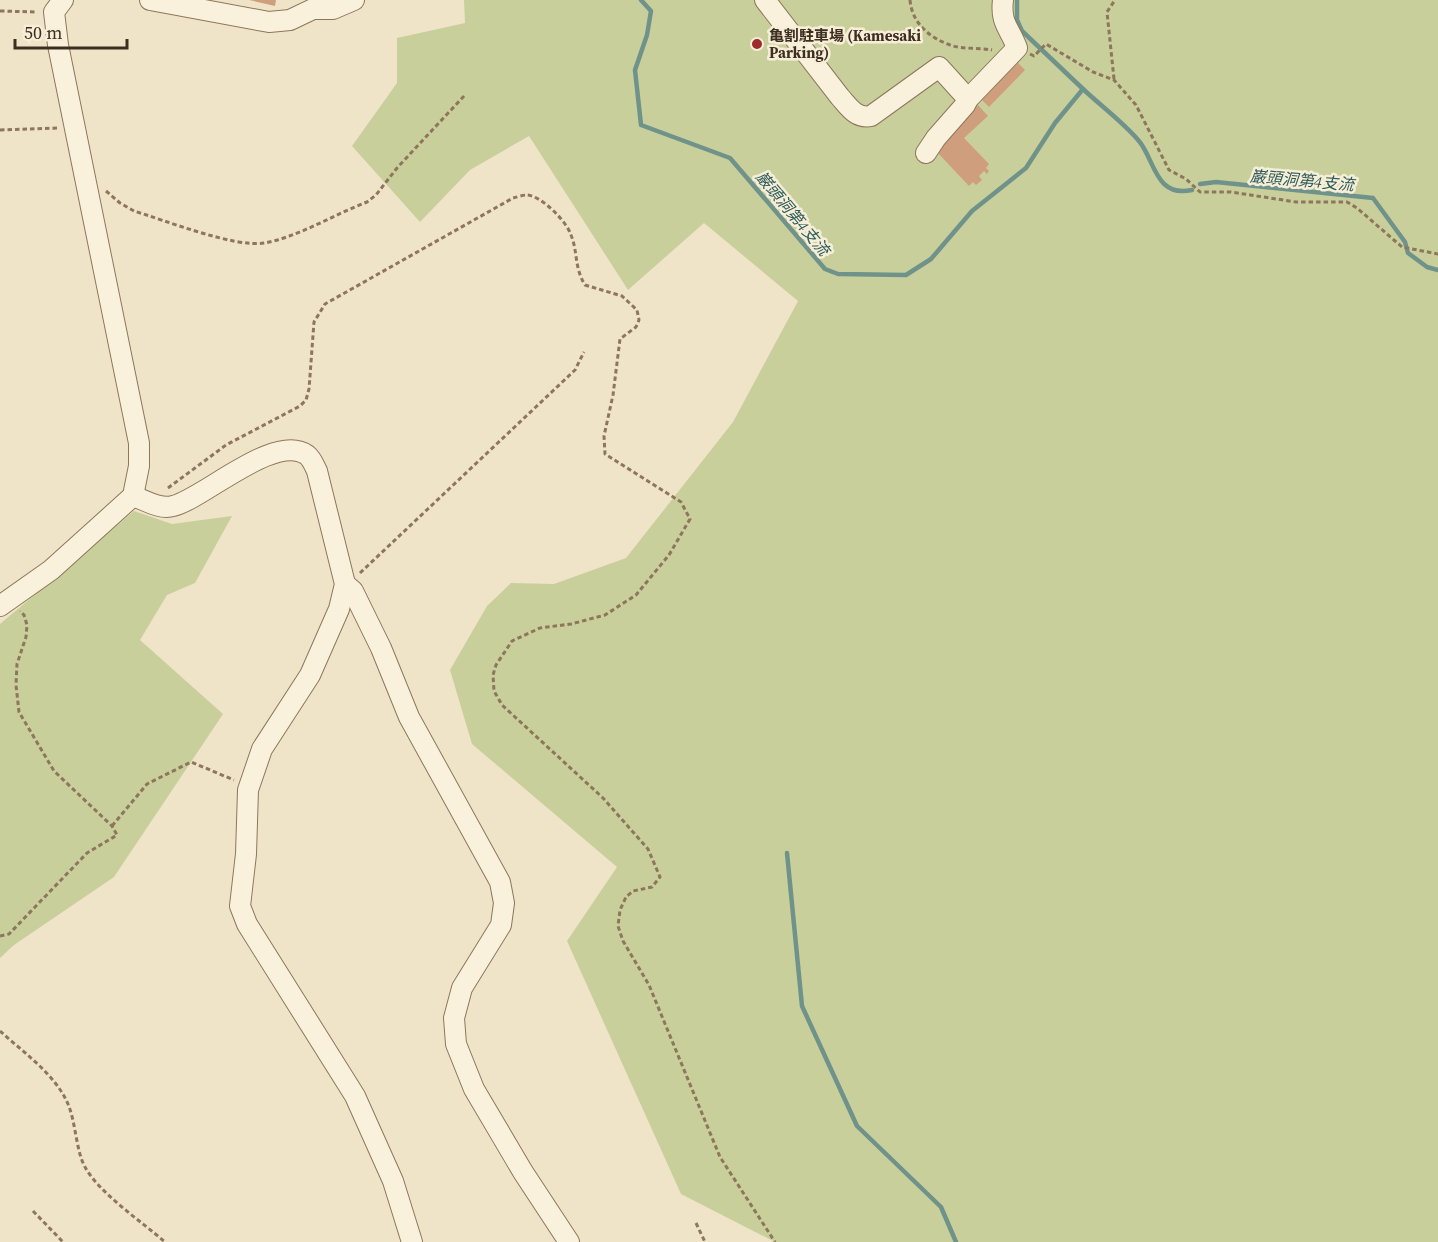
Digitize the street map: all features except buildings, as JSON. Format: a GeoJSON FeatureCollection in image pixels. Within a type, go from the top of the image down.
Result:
{"type":"FeatureCollection","features":[{"type":"Feature","properties":{"kind":"street"},"geometry":{"type":"LineString","coordinates":[[150,0],[268,22],[290,20],[314,5],[333,9],[354,0]]}},
{"type":"Feature","properties":{"kind":"street"},"geometry":{"type":"LineString","coordinates":[[765,0],[840,97],[852,111],[860,116],[871,116],[939,68],[968,99]]}},
{"type":"Feature","properties":{"kind":"street"},"geometry":{"type":"LineString","coordinates":[[926,153],[968,99],[1017,48],[1006,27],[1002,13],[1003,0]]}},
{"type":"Feature","properties":{"kind":"street"},"geometry":{"type":"LineString","coordinates":[[58,6],[58,45],[140,442],[139,466],[142,499]]}},
{"type":"Feature","properties":{"kind":"street"},"geometry":{"type":"LineString","coordinates":[[142,499],[161,507],[173,506],[236,470],[285,449],[300,451],[310,457],[317,471],[345,584],[339,609],[310,675],[262,749],[248,790],[246,854],[240,906],[247,924],[355,1096],[393,1181],[412,1242]]}},
{"type":"Feature","properties":{"kind":"street"},"geometry":{"type":"LineString","coordinates":[[4,602],[51,570],[142,499]]}},
{"type":"Feature","properties":{"kind":"street"},"geometry":{"type":"LineString","coordinates":[[345,584],[353,591],[381,648],[409,717],[500,882],[504,903],[501,925],[462,988],[454,1018],[456,1044],[474,1089],[523,1172],[569,1242]]}},
{"type":"Feature","properties":{"kind":"path"},"geometry":{"type":"LineString","coordinates":[[910,0],[910,6],[921,29],[953,46],[1014,52]]}},
{"type":"Feature","properties":{"kind":"path"},"geometry":{"type":"LineString","coordinates":[[1114,80],[1107,12],[1115,0]]}},
{"type":"Feature","properties":{"kind":"path"},"geometry":{"type":"LineString","coordinates":[[0,11],[58,6]]}},
{"type":"Feature","properties":{"kind":"path"},"geometry":{"type":"LineString","coordinates":[[1036,53],[1046,44],[1093,72],[1114,80],[1136,105],[1169,171],[1186,179],[1200,192],[1231,192],[1296,201],[1347,202],[1402,247],[1438,254]]}},
{"type":"Feature","properties":{"kind":"path"},"geometry":{"type":"LineString","coordinates":[[86,176],[134,211],[233,241],[266,243],[286,238],[367,202],[376,195],[397,168],[464,96]]}},
{"type":"Feature","properties":{"kind":"path"},"geometry":{"type":"LineString","coordinates":[[0,130],[75,127]]}},
{"type":"Feature","properties":{"kind":"path"},"geometry":{"type":"LineString","coordinates":[[142,499],[226,445],[300,406],[309,390],[314,322],[325,304],[513,198],[526,195],[534,197],[565,223],[571,233],[578,273],[585,285],[622,296],[637,310],[639,320],[636,327],[620,339],[613,394],[604,436],[605,454],[681,502],[690,519],[669,555],[636,595],[605,615],[571,624],[540,628],[512,641],[496,664],[493,675],[494,691],[502,705],[603,798],[648,849],[660,877],[652,887],[633,891],[626,897],[620,910],[618,926],[623,941],[649,985],[720,1157],[775,1242]]}},
{"type":"Feature","properties":{"kind":"path"},"geometry":{"type":"LineString","coordinates":[[345,584],[355,578],[575,370],[584,352]]}},
{"type":"Feature","properties":{"kind":"path"},"geometry":{"type":"LineString","coordinates":[[0,936],[9,934],[87,853],[117,835],[112,826],[54,771],[19,712],[16,685],[17,664],[27,625],[24,615],[4,602]]}},
{"type":"Feature","properties":{"kind":"path"},"geometry":{"type":"LineString","coordinates":[[112,826],[147,784],[191,762],[227,776],[248,790]]}},
{"type":"Feature","properties":{"kind":"path"},"geometry":{"type":"LineString","coordinates":[[0,1031],[56,1083],[68,1104],[84,1165],[94,1178],[103,1189],[165,1242]]}},
{"type":"Feature","properties":{"kind":"path"},"geometry":{"type":"LineString","coordinates":[[33,1211],[63,1242]]}},
{"type":"Feature","properties":{"kind":"path"},"geometry":{"type":"LineString","coordinates":[[696,1223],[705,1242]]}},
{"type":"Feature","properties":{"kind":"green space"},"geometry":{"type":"Polygon","coordinates":[[[464,0],[1438,0],[1438,1242],[775,1242],[681,1194],[567,941],[617,867],[472,744],[450,670],[487,606],[511,583],[554,584],[626,558],[733,422],[798,301],[704,223],[628,290],[529,136],[470,170],[420,222],[352,146],[397,83],[397,38],[465,23],[464,0]]]}},
{"type":"Feature","properties":{"kind":"green space"},"geometry":{"type":"Polygon","coordinates":[[[134,511],[172,524],[232,516],[195,583],[167,595],[140,640],[223,714],[114,877],[14,945],[0,958],[0,624],[134,511]]]}},
{"type":"Feature","properties":{"kind":"waterway","name":"巌頭洞第4支流"},"geometry":{"type":"LineString","coordinates":[[641,0],[651,11],[647,35],[635,70],[641,125],[730,158],[825,269],[838,274],[906,275],[931,259],[972,211],[1026,168],[1055,123],[1083,89],[1139,141],[1163,183],[1180,191],[1192,190]]}},
{"type":"Feature","properties":{"kind":"waterway"},"geometry":{"type":"LineString","coordinates":[[1017,0],[1017,20],[1022,31],[1083,89]]}},
{"type":"Feature","properties":{"kind":"waterway","name":"巌頭洞第4支流"},"geometry":{"type":"LineString","coordinates":[[1200,184],[1216,182],[1373,198],[1405,242],[1408,253],[1427,267],[1438,270]]}},
{"type":"Feature","properties":{"kind":"waterway"},"geometry":{"type":"LineString","coordinates":[[787,853],[802,1006],[857,1126],[941,1207],[956,1242]]}},
{"type":"Feature","properties":{"kind":"place","name":"亀割駐車場 (Kamesaki Parking)"},"geometry":{"type":"Point","coordinates":[757,44]}}]}
